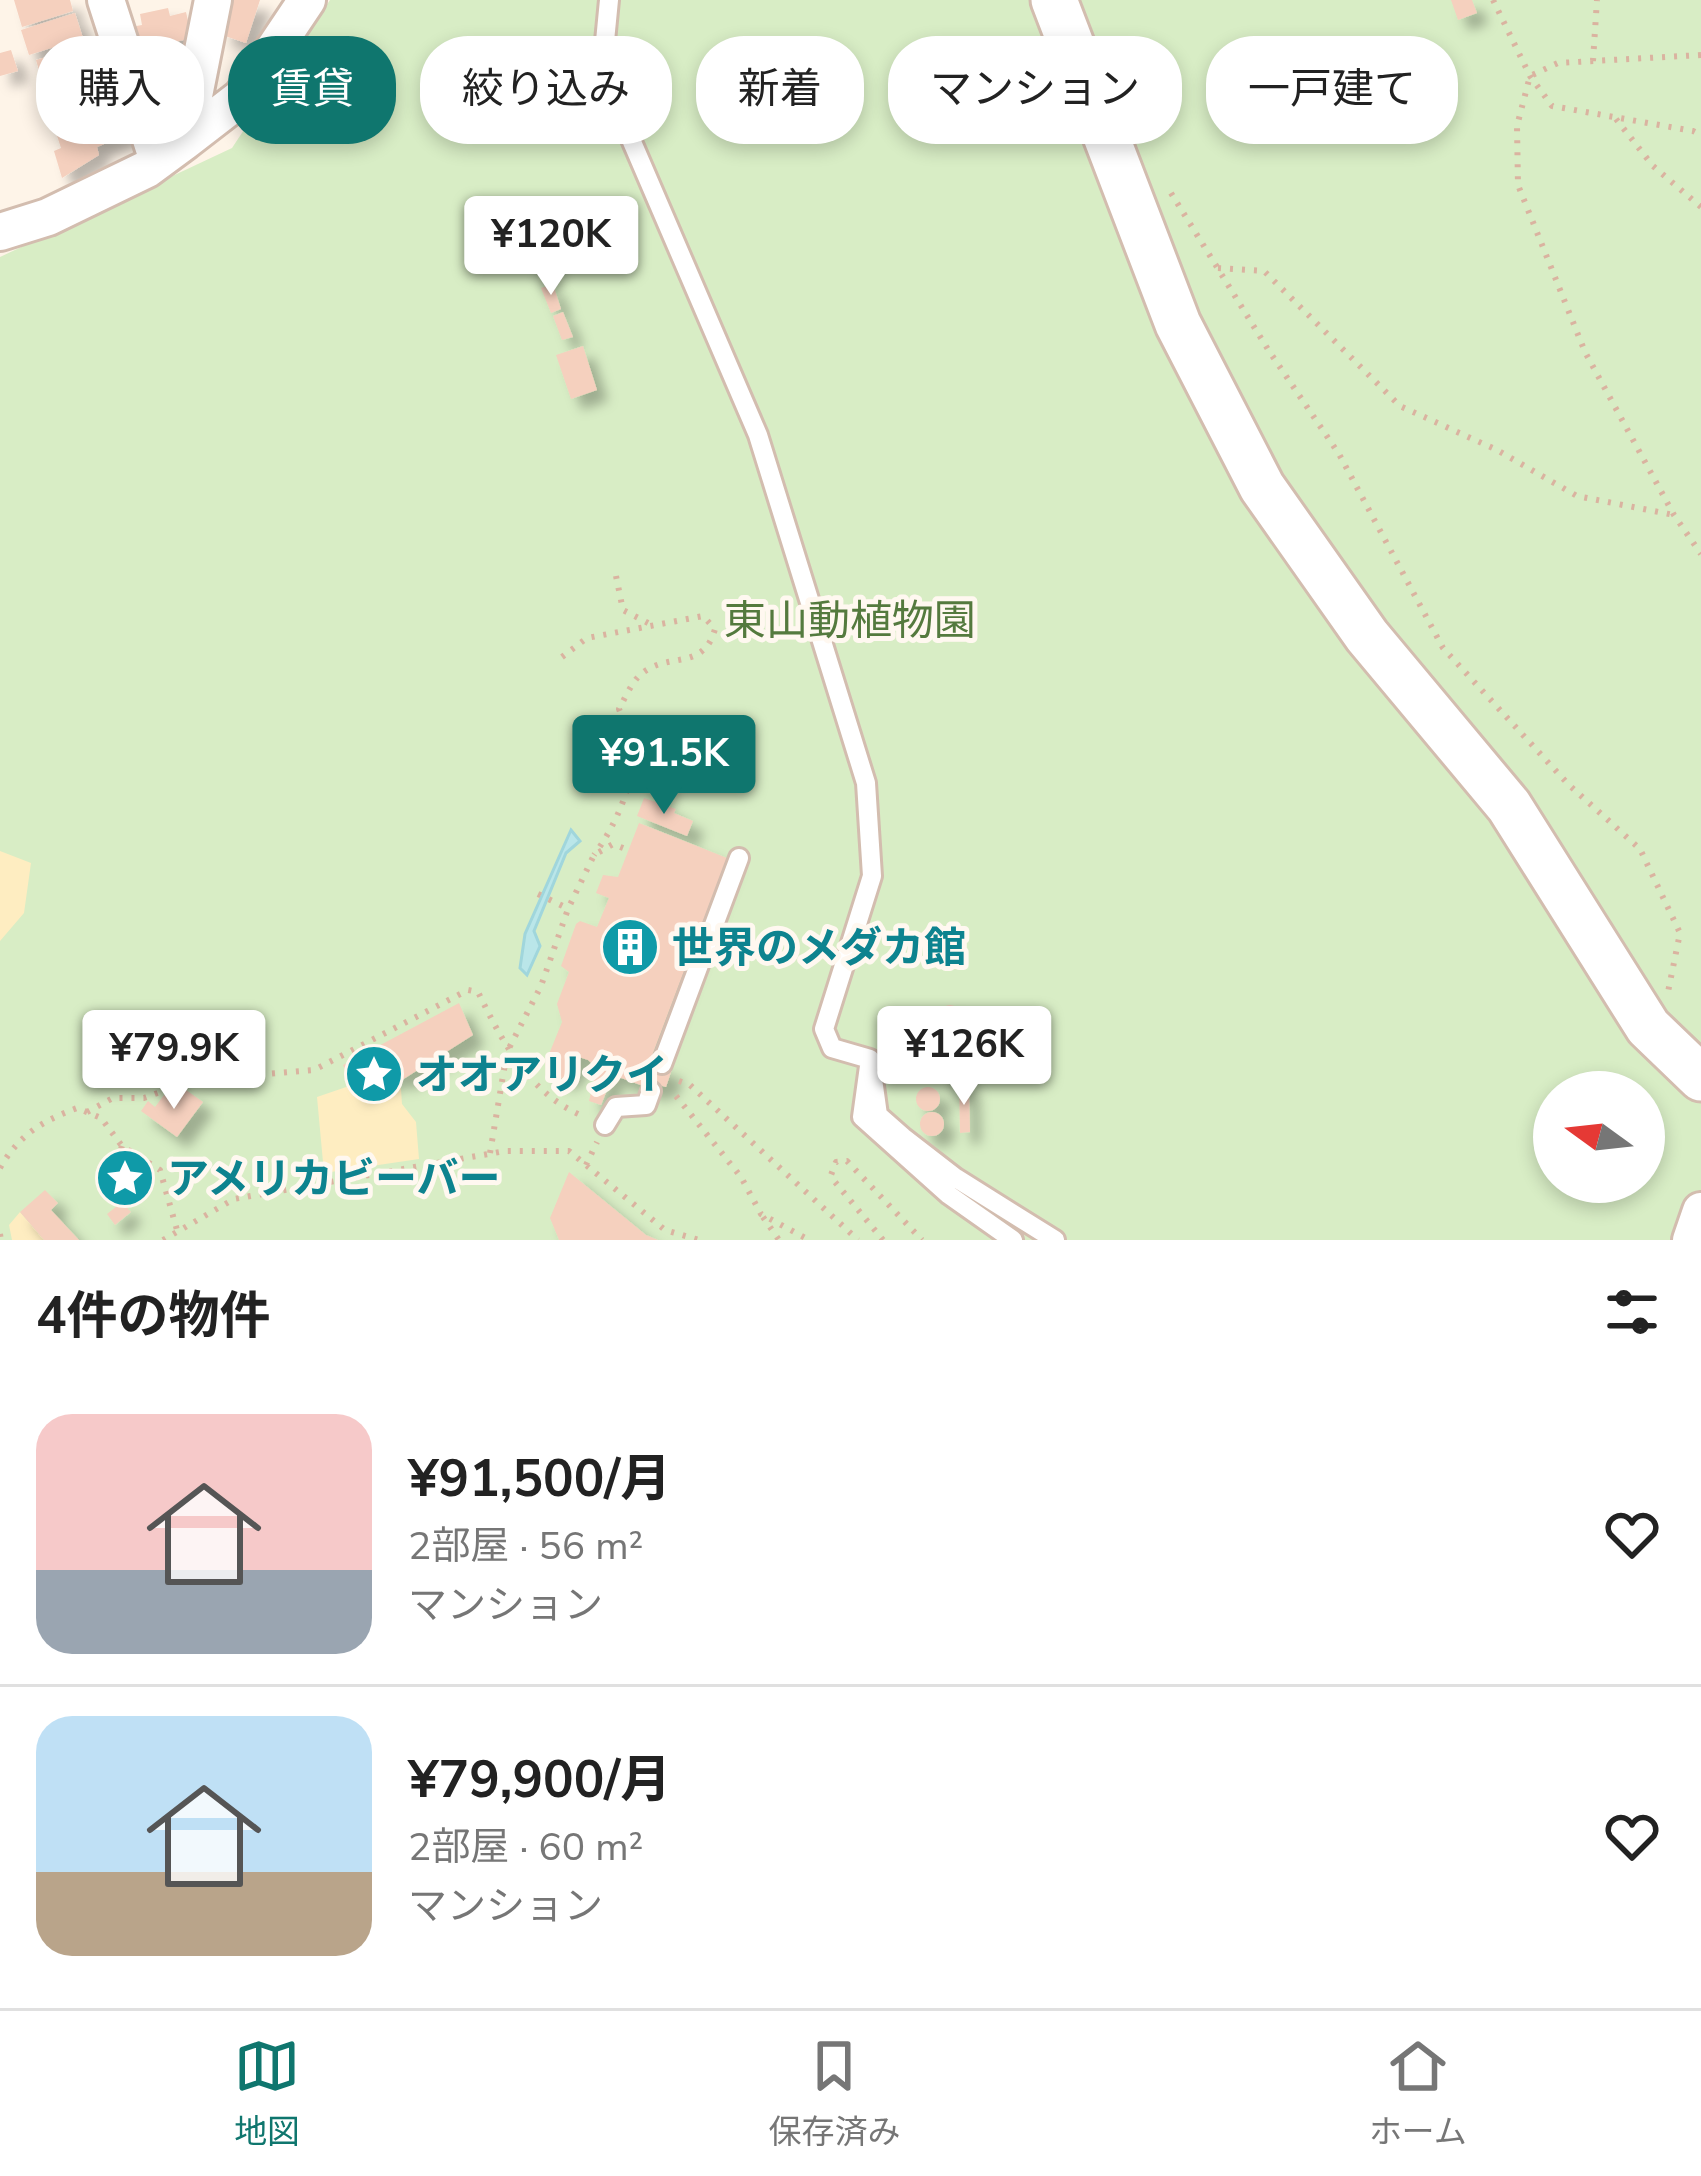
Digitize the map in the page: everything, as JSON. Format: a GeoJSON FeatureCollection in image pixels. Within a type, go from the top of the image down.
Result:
{"type":"FeatureCollection","features":[{"type":"Feature","properties":{"kind":"street"},"geometry":{"type":"LineString","coordinates":[[106,0],[171,151]]}},
{"type":"Feature","properties":{"kind":"street"},"geometry":{"type":"LineString","coordinates":[[171,151],[213,0]]}},
{"type":"Feature","properties":{"kind":"street"},"geometry":{"type":"LineString","coordinates":[[0,232],[48,217],[171,151],[242,97],[307,0]]}},
{"type":"Feature","properties":{"kind":"street"},"geometry":{"type":"LineString","coordinates":[[1054,0],[1178,324],[1262,487],[1367,636],[1509,806],[1648,1027],[1701,1078]]}},
{"type":"Feature","properties":{"kind":"street"},"geometry":{"type":"LineString","coordinates":[[1691,1240],[1701,1211]]}},
{"type":"Feature","properties":{"kind":"lane"},"geometry":{"type":"LineString","coordinates":[[609,0],[602,72],[758,435],[866,783],[872,876],[824,1029],[832,1048],[870,1059]]}},
{"type":"Feature","properties":{"kind":"lane"},"geometry":{"type":"LineString","coordinates":[[662,1064],[740,858]]}},
{"type":"Feature","properties":{"kind":"lane"},"geometry":{"type":"LineString","coordinates":[[870,1059],[862,1117],[949,1195],[1013,1240]]}},
{"type":"Feature","properties":{"kind":"lane"},"geometry":{"type":"LineString","coordinates":[[870,1059],[878,1114],[956,1178],[1055,1240]]}},
{"type":"Feature","properties":{"kind":"lane"},"geometry":{"type":"LineString","coordinates":[[605,1125],[616,1107],[646,1105],[651,1091]]}},
{"type":"Feature","properties":{"kind":"path"},"geometry":{"type":"LineString","coordinates":[[1493,0],[1530,76],[1552,106],[1693,130],[1701,136]]}},
{"type":"Feature","properties":{"kind":"path"},"geometry":{"type":"LineString","coordinates":[[1593,61],[1597,0]]}},
{"type":"Feature","properties":{"kind":"path"},"geometry":{"type":"LineString","coordinates":[[1530,76],[1558,63],[1701,56]]}},
{"type":"Feature","properties":{"kind":"path"},"geometry":{"type":"LineString","coordinates":[[1530,76],[1517,126],[1518,185],[1585,352],[1674,515],[1701,554]]}},
{"type":"Feature","properties":{"kind":"path"},"geometry":{"type":"LineString","coordinates":[[1614,117],[1653,166],[1701,206]]}},
{"type":"Feature","properties":{"kind":"path"},"geometry":{"type":"LineString","coordinates":[[1164,185],[1339,454],[1443,648],[1568,784],[1640,849],[1680,933],[1668,993]]}},
{"type":"Feature","properties":{"kind":"path"},"geometry":{"type":"LineString","coordinates":[[1218,268],[1264,271],[1400,406],[1497,450],[1577,496],[1674,515]]}},
{"type":"Feature","properties":{"kind":"path"},"geometry":{"type":"LineString","coordinates":[[616,576],[623,610],[651,625]]}},
{"type":"Feature","properties":{"kind":"path"},"geometry":{"type":"LineString","coordinates":[[490,1154],[507,1052],[542,986],[568,909],[594,855],[611,833],[631,768],[631,744],[619,709],[640,674],[670,659],[692,659],[711,644],[715,629],[703,616],[651,625],[587,638],[562,657]]}},
{"type":"Feature","properties":{"kind":"path"},"geometry":{"type":"LineString","coordinates":[[594,855],[613,844],[628,850]]}},
{"type":"Feature","properties":{"kind":"path"},"geometry":{"type":"LineString","coordinates":[[538,894],[568,909]]}},
{"type":"Feature","properties":{"kind":"path"},"geometry":{"type":"LineString","coordinates":[[87,1112],[113,1098],[144,1099],[193,1080],[314,1070],[468,990],[478,992],[507,1052],[539,1085],[574,1113],[605,1125],[586,1165]]}},
{"type":"Feature","properties":{"kind":"path"},"geometry":{"type":"LineString","coordinates":[[779,1240],[741,1177],[678,1100],[675,1083],[690,1085],[858,1240]]}},
{"type":"Feature","properties":{"kind":"path"},"geometry":{"type":"LineString","coordinates":[[0,1168],[17,1142],[46,1120],[77,1108],[101,1118],[122,1146],[160,1170],[177,1230]]}},
{"type":"Feature","properties":{"kind":"path"},"geometry":{"type":"LineString","coordinates":[[122,1146],[118,1157],[130,1170],[150,1162]]}},
{"type":"Feature","properties":{"kind":"path"},"geometry":{"type":"LineString","coordinates":[[163,1240],[234,1199],[490,1154],[569,1151],[665,1230],[698,1240]]}},
{"type":"Feature","properties":{"kind":"path"},"geometry":{"type":"LineString","coordinates":[[883,1240],[835,1182],[831,1175],[836,1162],[847,1161],[922,1240]]}},
{"type":"Feature","properties":{"kind":"path"},"geometry":{"type":"LineString","coordinates":[[761,1214],[809,1240]]}},
{"type":"Feature","properties":{"kind":"green space","name":"東山動植物園"},"geometry":{"type":"Polygon","coordinates":[[[330,0],[1701,0],[1701,1240],[0,1240],[0,257],[235,144],[396,144],[396,36],[306,36],[330,0]]]}},
{"type":"Feature","properties":{"kind":"sand"},"geometry":{"type":"Polygon","coordinates":[[[0,851],[31,863],[24,913],[0,941],[0,851]]]}},
{"type":"Feature","properties":{"kind":"sand"},"geometry":{"type":"Polygon","coordinates":[[[400,1075],[402,1104],[416,1122],[419,1159],[324,1173],[317,1097],[352,1085],[356,1094],[400,1075]]]}},
{"type":"Feature","properties":{"kind":"sand"},"geometry":{"type":"Polygon","coordinates":[[[20,1212],[44,1240],[12,1240],[9,1225],[20,1212]]]}},
{"type":"Feature","properties":{"kind":"water"},"geometry":{"type":"Polygon","coordinates":[[[571,830],[580,841],[566,853],[534,931],[540,946],[527,975],[520,968],[525,934],[571,830]]]}},
{"type":"Feature","properties":{"kind":"building"},"geometry":{"type":"Polygon","coordinates":[[[14,0],[70,0],[73,11],[22,27],[14,0]]]}},
{"type":"Feature","properties":{"kind":"building"},"geometry":{"type":"Polygon","coordinates":[[[230,0],[260,0],[248,36],[219,34],[230,0]]]}},
{"type":"Feature","properties":{"kind":"building"},"geometry":{"type":"Polygon","coordinates":[[[1451,0],[1472,0],[1477,13],[1458,20],[1451,0]]]}},
{"type":"Feature","properties":{"kind":"building"},"geometry":{"type":"Polygon","coordinates":[[[168,8],[170,16],[186,12],[192,36],[133,36],[131,27],[142,25],[140,14],[168,8]]]}},
{"type":"Feature","properties":{"kind":"building"},"geometry":{"type":"Polygon","coordinates":[[[75,13],[82,36],[36,36],[36,53],[29,55],[21,30],[75,13]]]}},
{"type":"Feature","properties":{"kind":"building"},"geometry":{"type":"Polygon","coordinates":[[[11,50],[18,71],[0,76],[0,53],[11,50]]]}},
{"type":"Feature","properties":{"kind":"building"},"geometry":{"type":"Polygon","coordinates":[[[60,144],[104,144],[97,147],[99,155],[62,178],[54,151],[60,144]]]}},
{"type":"Feature","properties":{"kind":"building"},"geometry":{"type":"Polygon","coordinates":[[[553,284],[561,309],[551,313],[541,288],[553,284]]]}},
{"type":"Feature","properties":{"kind":"building"},"geometry":{"type":"Polygon","coordinates":[[[563,312],[573,337],[562,340],[553,316],[563,312]]]}},
{"type":"Feature","properties":{"kind":"building"},"geometry":{"type":"Polygon","coordinates":[[[583,346],[597,390],[571,399],[556,355],[583,346]]]}},
{"type":"Feature","properties":{"kind":"building"},"geometry":{"type":"Polygon","coordinates":[[[644,798],[676,809],[674,813],[693,821],[687,836],[637,816],[644,798]]]}},
{"type":"Feature","properties":{"kind":"building","name":"世界のメダカ館"},"geometry":{"type":"Polygon","coordinates":[[[639,823],[727,858],[650,1061],[672,1069],[666,1087],[659,1085],[657,1091],[613,1075],[601,1105],[589,1101],[597,1068],[588,1060],[579,1057],[572,1074],[564,1079],[550,1075],[545,1064],[562,1022],[557,1004],[569,972],[561,966],[576,924],[597,927],[609,898],[596,893],[603,875],[618,877],[639,823]]]}},
{"type":"Feature","properties":{"kind":"building"},"geometry":{"type":"Polygon","coordinates":[[[459,1003],[473,1035],[402,1080],[400,1075],[355,1094],[343,1065],[459,1003]]]}},
{"type":"Feature","properties":{"kind":"building"},"geometry":{"type":"Polygon","coordinates":[[[950,1005],[960,1015],[950,1025],[940,1015],[950,1005]]]}},
{"type":"Feature","properties":{"kind":"building"},"geometry":{"type":"Polygon","coordinates":[[[949,1027],[960,1038],[949,1049],[938,1038],[949,1027]]]}},
{"type":"Feature","properties":{"kind":"building"},"geometry":{"type":"Polygon","coordinates":[[[950,1051],[961,1062],[950,1073],[939,1062],[950,1051]]]}},
{"type":"Feature","properties":{"kind":"building"},"geometry":{"type":"Polygon","coordinates":[[[969,1083],[970,1132],[960,1133],[959,1084],[969,1083]]]}},
{"type":"Feature","properties":{"kind":"building"},"geometry":{"type":"Polygon","coordinates":[[[928,1087],[940,1099],[928,1111],[916,1099],[928,1087]]]}},
{"type":"Feature","properties":{"kind":"building"},"geometry":{"type":"Polygon","coordinates":[[[186,1090],[203,1102],[177,1137],[141,1111],[148,1101],[155,1107],[164,1095],[176,1103],[186,1090]]]}},
{"type":"Feature","properties":{"kind":"building"},"geometry":{"type":"Polygon","coordinates":[[[932,1112],[944,1124],[932,1136],[920,1124],[932,1112]]]}},
{"type":"Feature","properties":{"kind":"building"},"geometry":{"type":"Polygon","coordinates":[[[569,1172],[658,1240],[559,1240],[550,1218],[569,1172]]]}},
{"type":"Feature","properties":{"kind":"building"},"geometry":{"type":"Polygon","coordinates":[[[45,1190],[58,1203],[51,1210],[79,1240],[44,1240],[20,1212],[45,1190]]]}},
{"type":"Feature","properties":{"kind":"building"},"geometry":{"type":"Polygon","coordinates":[[[122,1202],[131,1212],[115,1225],[107,1214],[122,1202]]]}},
{"type":"Feature","properties":{"kind":"place","name":"世界のメダカ館"},"geometry":{"type":"Point","coordinates":[630,947]}},
{"type":"Feature","properties":{"kind":"place","name":"オオアリクイ"},"geometry":{"type":"Point","coordinates":[374,1074]}},
{"type":"Feature","properties":{"kind":"place","name":"アメリカビーバー"},"geometry":{"type":"Point","coordinates":[125,1178]}}]}
